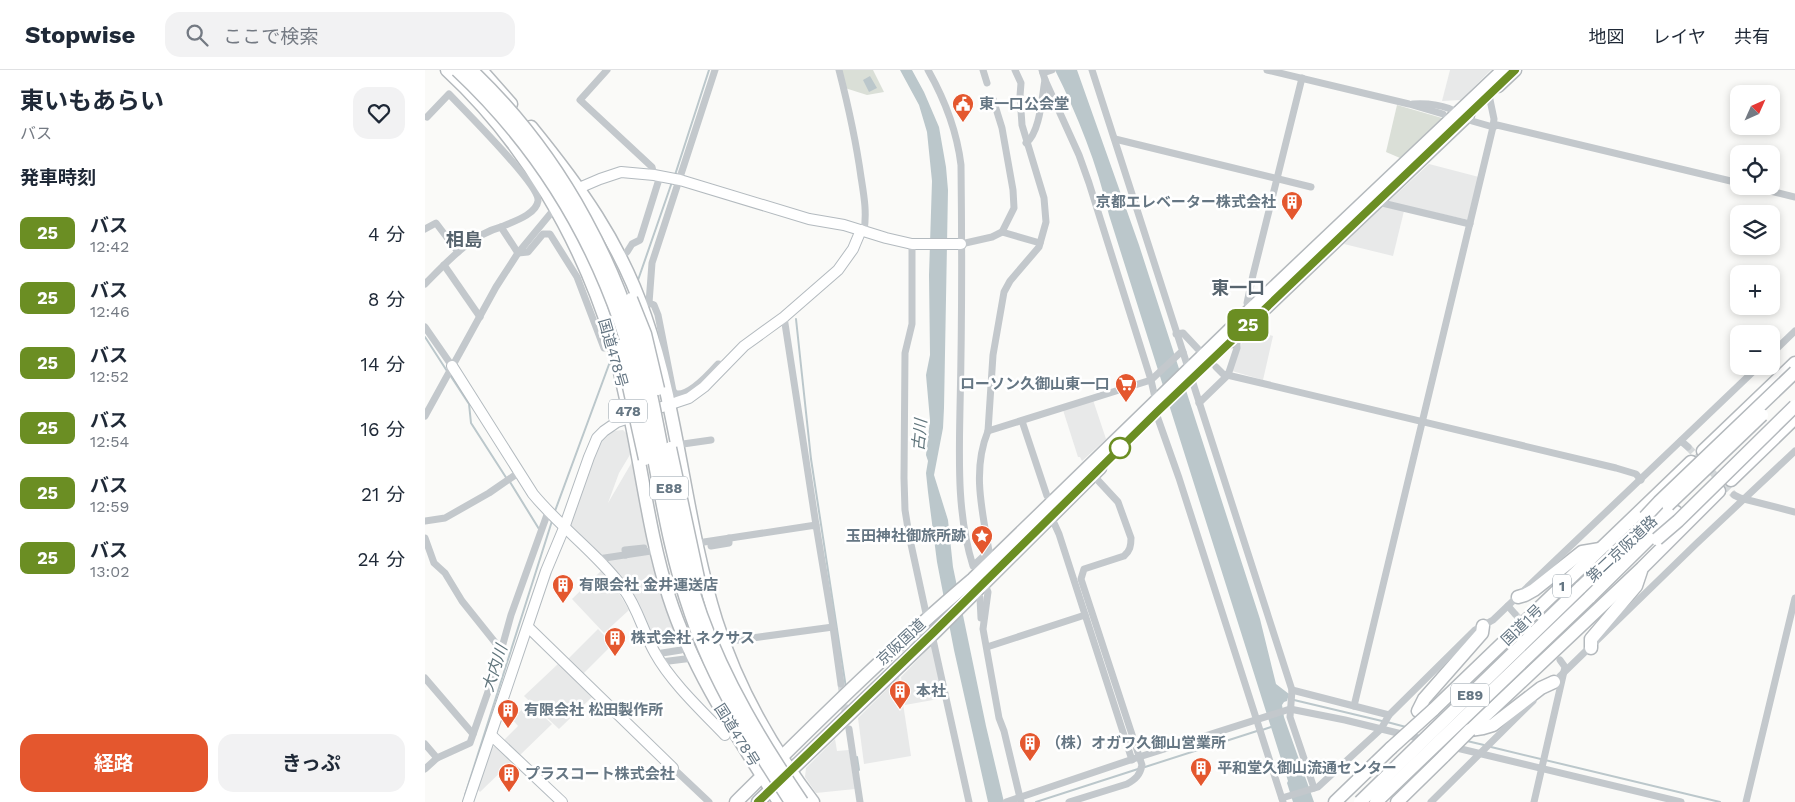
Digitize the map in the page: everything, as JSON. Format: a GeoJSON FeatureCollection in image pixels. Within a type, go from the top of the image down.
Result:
{"type":"FeatureCollection","features":[{"type":"Feature","properties":{"kind":"highway","name":"国道478号"},"geometry":{"type":"LineString","coordinates":[[447,70],[476,98],[511,141],[566,224],[612,340],[630,418],[653,549],[669,597],[711,693],[762,776]]}},
{"type":"Feature","properties":{"kind":"highway","name":"E88"},"geometry":{"type":"LineString","coordinates":[[457,70],[490,103],[534,157],[574,218],[603,276],[621,324],[635,370],[648,425],[675,564],[691,614],[711,666],[738,718],[791,802]]}},
{"type":"Feature","properties":{"kind":"highway","name":"E88"},"geometry":{"type":"LineString","coordinates":[[471,70],[523,126],[554,168],[576,192],[611,272],[638,343],[653,404],[675,522],[685,564],[701,614],[732,688],[756,731],[787,772]]}},
{"type":"Feature","properties":{"kind":"highway","name":"国道478号"},"geometry":{"type":"LineString","coordinates":[[481,70],[526,121],[576,192],[598,216],[612,240],[635,289],[653,342],[669,405],[676,445],[701,545],[710,598],[750,704],[781,757]]}},
{"type":"Feature","properties":{"kind":"highway","name":"京阪国道"},"geometry":{"type":"LineString","coordinates":[[736,802],[929,616],[978,587],[995,551],[1159,405],[1189,376],[1252,308],[1503,70]]}},
{"type":"Feature","properties":{"kind":"highway","name":"京阪国道"},"geometry":{"type":"LineString","coordinates":[[1189,376],[1237,335],[1515,70]]}},
{"type":"Feature","properties":{"kind":"highway"},"geometry":{"type":"LineString","coordinates":[[576,192],[634,305],[645,334],[698,578],[705,600],[726,641]]}},
{"type":"Feature","properties":{"kind":"highway"},"geometry":{"type":"LineString","coordinates":[[603,276],[604,295],[621,349],[663,543],[696,656]]}},
{"type":"Feature","properties":{"kind":"highway","name":"国道1号"},"geometry":{"type":"LineString","coordinates":[[1335,802],[1795,364]]}},
{"type":"Feature","properties":{"kind":"highway"},"geometry":{"type":"LineString","coordinates":[[1585,593],[1659,502],[1795,372]]}},
{"type":"Feature","properties":{"kind":"highway"},"geometry":{"type":"LineString","coordinates":[[1672,509],[1795,384]]}},
{"type":"Feature","properties":{"kind":"highway"},"geometry":{"type":"LineString","coordinates":[[1672,509],[1795,397]]}},
{"type":"Feature","properties":{"kind":"highway","name":"京阪国道"},"geometry":{"type":"LineString","coordinates":[[758,802],[787,772],[844,727],[978,587],[1093,475],[1159,405]]}},
{"type":"Feature","properties":{"kind":"highway"},"geometry":{"type":"LineString","coordinates":[[1585,593],[1678,521],[1795,406]]}},
{"type":"Feature","properties":{"kind":"highway"},"geometry":{"type":"LineString","coordinates":[[1397,802],[1470,730],[1642,568],[1795,418]]}},
{"type":"Feature","properties":{"kind":"highway","name":"第二京阪道路"},"geometry":{"type":"LineString","coordinates":[[1376,802],[1449,733],[1585,593],[1672,509]]}},
{"type":"Feature","properties":{"kind":"highway"},"geometry":{"type":"LineString","coordinates":[[1518,597],[1534,590],[1582,552],[1600,550]]}},
{"type":"Feature","properties":{"kind":"highway"},"geometry":{"type":"LineString","coordinates":[[1591,648],[1591,639],[1636,586],[1642,568]]}},
{"type":"Feature","properties":{"kind":"highway","name":"第二京阪道路"},"geometry":{"type":"LineString","coordinates":[[1360,802],[1439,724],[1585,593]]}},
{"type":"Feature","properties":{"kind":"highway"},"geometry":{"type":"LineString","coordinates":[[1393,745],[1411,725],[1424,699],[1482,633],[1483,626]]}},
{"type":"Feature","properties":{"kind":"highway"},"geometry":{"type":"LineString","coordinates":[[1470,730],[1493,725],[1541,688],[1559,678]]}},
{"type":"Feature","properties":{"kind":"highway"},"geometry":{"type":"LineString","coordinates":[[1352,802],[1439,724]]}},
{"type":"Feature","properties":{"kind":"highway"},"geometry":{"type":"LineString","coordinates":[[1384,802],[1449,733]]}},
{"type":"Feature","properties":{"kind":"highway"},"geometry":{"type":"LineString","coordinates":[[781,757],[803,802]]}},
{"type":"Feature","properties":{"kind":"highway"},"geometry":{"type":"LineString","coordinates":[[787,772],[813,802]]}},
{"type":"Feature","properties":{"kind":"highway"},"geometry":{"type":"LineString","coordinates":[[762,776],[779,802]]}},
{"type":"Feature","properties":{"kind":"street"},"geometry":{"type":"LineString","coordinates":[[607,70],[579,100],[652,167],[658,175]]}},
{"type":"Feature","properties":{"kind":"street"},"geometry":{"type":"LineString","coordinates":[[715,70],[652,262],[649,302],[654,305],[658,315],[673,391],[676,394],[680,395],[689,391],[718,364],[724,366]]}},
{"type":"Feature","properties":{"kind":"street"},"geometry":{"type":"LineString","coordinates":[[468,802],[546,571],[597,438],[610,425],[689,398],[704,387],[744,346],[784,316],[838,270],[863,231],[867,211],[848,106],[839,70]]}},
{"type":"Feature","properties":{"kind":"street"},"geometry":{"type":"LineString","coordinates":[[928,70],[947,108],[958,144],[961,166],[959,455],[963,532],[973,566],[995,551],[979,486],[981,456],[988,431],[993,355],[1004,292],[1009,280],[1035,252],[1040,243],[1046,222],[1045,206],[1026,143],[1020,114],[1021,83],[1015,70]]}},
{"type":"Feature","properties":{"kind":"street"},"geometry":{"type":"LineString","coordinates":[[983,70],[987,83]]}},
{"type":"Feature","properties":{"kind":"street"},"geometry":{"type":"LineString","coordinates":[[1092,70],[1181,353],[1199,403],[1292,692],[1289,709],[1290,717],[1313,788]]}},
{"type":"Feature","properties":{"kind":"street"},"geometry":{"type":"LineString","coordinates":[[1267,70],[1443,114]]}},
{"type":"Feature","properties":{"kind":"street"},"geometry":{"type":"LineString","coordinates":[[1026,143],[1031,139],[1035,131],[1045,72]]}},
{"type":"Feature","properties":{"kind":"street"},"geometry":{"type":"LineString","coordinates":[[1045,72],[1079,154],[1152,379],[1179,478],[1282,800],[1313,788],[1325,780],[1382,728],[1388,716],[1475,630],[1493,620],[1518,597],[1750,375]]}},
{"type":"Feature","properties":{"kind":"street"},"geometry":{"type":"LineString","coordinates":[[1252,308],[1247,303],[1302,78]]}},
{"type":"Feature","properties":{"kind":"street"},"geometry":{"type":"LineString","coordinates":[[425,284],[458,252],[488,230],[518,220],[531,211],[537,204],[538,196],[501,150],[449,94],[427,117]]}},
{"type":"Feature","properties":{"kind":"street"},"geometry":{"type":"LineString","coordinates":[[1354,706],[1493,127],[1494,119],[1489,95]]}},
{"type":"Feature","properties":{"kind":"street"},"geometry":{"type":"LineString","coordinates":[[425,416],[517,253],[555,208],[576,192],[600,178],[621,172],[658,175],[809,219],[845,225],[886,238],[914,244],[959,244],[992,237],[1002,232],[1014,208],[1015,198],[1002,128],[993,99]]}},
{"type":"Feature","properties":{"kind":"street"},"geometry":{"type":"LineString","coordinates":[[1409,104],[1433,105],[1452,109],[1458,113]]}},
{"type":"Feature","properties":{"kind":"street"},"geometry":{"type":"LineString","coordinates":[[1472,121],[1493,127],[1497,125],[1730,182]]}},
{"type":"Feature","properties":{"kind":"street"},"geometry":{"type":"LineString","coordinates":[[1115,139],[1311,187]]}},
{"type":"Feature","properties":{"kind":"street"},"geometry":{"type":"LineString","coordinates":[[627,252],[632,244],[640,240],[658,175]]}},
{"type":"Feature","properties":{"kind":"street"},"geometry":{"type":"LineString","coordinates":[[1780,193],[1795,197]]}},
{"type":"Feature","properties":{"kind":"street"},"geometry":{"type":"LineString","coordinates":[[1378,202],[1470,224]]}},
{"type":"Feature","properties":{"kind":"street"},"geometry":{"type":"LineString","coordinates":[[425,229],[436,222],[458,252]]}},
{"type":"Feature","properties":{"kind":"street"},"geometry":{"type":"LineString","coordinates":[[501,226],[517,253]]}},
{"type":"Feature","properties":{"kind":"street"},"geometry":{"type":"LineString","coordinates":[[1002,232],[1040,243]]}},
{"type":"Feature","properties":{"kind":"street"},"geometry":{"type":"LineString","coordinates":[[517,253],[528,252],[543,234],[550,234],[577,277],[599,329],[604,348]]}},
{"type":"Feature","properties":{"kind":"street"},"geometry":{"type":"LineString","coordinates":[[914,244],[912,324],[905,354],[905,494],[909,535],[929,616]]}},
{"type":"Feature","properties":{"kind":"street"},"geometry":{"type":"LineString","coordinates":[[444,265],[480,317]]}},
{"type":"Feature","properties":{"kind":"street"},"geometry":{"type":"LineString","coordinates":[[605,311],[621,267]]}},
{"type":"Feature","properties":{"kind":"street"},"geometry":{"type":"LineString","coordinates":[[784,316],[841,684]]}},
{"type":"Feature","properties":{"kind":"street"},"geometry":{"type":"LineString","coordinates":[[425,327],[452,366],[518,473],[548,512],[598,559],[631,600],[659,658],[683,690],[725,735]]}},
{"type":"Feature","properties":{"kind":"street"},"geometry":{"type":"LineString","coordinates":[[1780,345],[1795,331]]}},
{"type":"Feature","properties":{"kind":"street"},"geometry":{"type":"LineString","coordinates":[[1176,334],[1183,333],[1198,349]]}},
{"type":"Feature","properties":{"kind":"street"},"geometry":{"type":"LineString","coordinates":[[1199,403],[1228,376],[1237,348],[1237,335]]}},
{"type":"Feature","properties":{"kind":"street"},"geometry":{"type":"LineString","coordinates":[[988,431],[1152,379],[1181,353]]}},
{"type":"Feature","properties":{"kind":"street"},"geometry":{"type":"LineString","coordinates":[[1216,367],[1228,376],[1616,468],[1636,474],[1641,480]]}},
{"type":"Feature","properties":{"kind":"street"},"geometry":{"type":"LineString","coordinates":[[1022,420],[1047,496]]}},
{"type":"Feature","properties":{"kind":"street"},"geometry":{"type":"LineString","coordinates":[[676,445],[711,440]]}},
{"type":"Feature","properties":{"kind":"street"},"geometry":{"type":"LineString","coordinates":[[1681,441],[1688,447]]}},
{"type":"Feature","properties":{"kind":"street"},"geometry":{"type":"LineString","coordinates":[[1431,802],[1491,741],[1591,648],[1696,544],[1795,451]]}},
{"type":"Feature","properties":{"kind":"street"},"geometry":{"type":"LineString","coordinates":[[425,521],[445,518],[489,493],[518,473]]}},
{"type":"Feature","properties":{"kind":"street"},"geometry":{"type":"LineString","coordinates":[[1093,475],[1118,502],[1131,538],[1131,544],[1127,553],[1084,569],[1081,579],[1136,758]]}},
{"type":"Feature","properties":{"kind":"street"},"geometry":{"type":"LineString","coordinates":[[1737,506],[1734,495],[1795,512]]}},
{"type":"Feature","properties":{"kind":"street"},"geometry":{"type":"LineString","coordinates":[[425,769],[437,758],[470,743],[502,651],[511,615],[548,512]]}},
{"type":"Feature","properties":{"kind":"street"},"geometry":{"type":"LineString","coordinates":[[701,545],[729,543],[729,538],[816,524]]}},
{"type":"Feature","properties":{"kind":"street"},"geometry":{"type":"LineString","coordinates":[[1054,524],[1136,758],[1142,765],[1139,775],[1127,784],[1069,802]]}},
{"type":"Feature","properties":{"kind":"street"},"geometry":{"type":"LineString","coordinates":[[964,527],[968,531],[974,562]]}},
{"type":"Feature","properties":{"kind":"street"},"geometry":{"type":"LineString","coordinates":[[425,538],[434,563],[445,573],[461,601],[502,651]]}},
{"type":"Feature","properties":{"kind":"street"},"geometry":{"type":"LineString","coordinates":[[598,559],[626,555],[625,550],[653,549]]}},
{"type":"Feature","properties":{"kind":"street"},"geometry":{"type":"LineString","coordinates":[[978,587],[988,592],[983,629]]}},
{"type":"Feature","properties":{"kind":"street"},"geometry":{"type":"LineString","coordinates":[[978,587],[981,624],[987,647],[999,718],[1004,731],[1020,799]]}},
{"type":"Feature","properties":{"kind":"street"},"geometry":{"type":"LineString","coordinates":[[1746,802],[1795,598]]}},
{"type":"Feature","properties":{"kind":"street"},"geometry":{"type":"LineString","coordinates":[[1508,606],[1515,614]]}},
{"type":"Feature","properties":{"kind":"street"},"geometry":{"type":"LineString","coordinates":[[987,647],[1085,615]]}},
{"type":"Feature","properties":{"kind":"street"},"geometry":{"type":"LineString","coordinates":[[528,627],[709,802]]}},
{"type":"Feature","properties":{"kind":"street"},"geometry":{"type":"LineString","coordinates":[[726,641],[751,635],[754,638],[833,627]]}},
{"type":"Feature","properties":{"kind":"street"},"geometry":{"type":"LineString","coordinates":[[934,632],[969,802]]}},
{"type":"Feature","properties":{"kind":"street"},"geometry":{"type":"LineString","coordinates":[[659,658],[681,650]]}},
{"type":"Feature","properties":{"kind":"street"},"geometry":{"type":"LineString","coordinates":[[659,658],[696,656]]}},
{"type":"Feature","properties":{"kind":"street"},"geometry":{"type":"LineString","coordinates":[[1534,802],[1546,756],[1559,678],[1565,667],[1562,662],[1568,665],[1574,664]]}},
{"type":"Feature","properties":{"kind":"street"},"geometry":{"type":"LineString","coordinates":[[425,678],[473,734]]}},
{"type":"Feature","properties":{"kind":"street"},"geometry":{"type":"LineString","coordinates":[[1292,692],[1388,716]]}},
{"type":"Feature","properties":{"kind":"street"},"geometry":{"type":"LineString","coordinates":[[1006,802],[1020,799],[1136,758],[1289,709],[1382,728],[1481,753],[1543,766],[1681,802]]}},
{"type":"Feature","properties":{"kind":"street"},"geometry":{"type":"LineString","coordinates":[[844,727],[852,748]]}},
{"type":"Feature","properties":{"kind":"street"},"geometry":{"type":"LineString","coordinates":[[844,727],[852,748],[861,802]]}},
{"type":"Feature","properties":{"kind":"street"},"geometry":{"type":"LineString","coordinates":[[491,735],[562,802]]}},
{"type":"Feature","properties":{"kind":"street"},"geometry":{"type":"LineString","coordinates":[[425,744],[435,753],[437,758]]}},
{"type":"Feature","properties":{"kind":"shaded area"},"geometry":{"type":"Polygon","coordinates":[[[840,70],[873,70],[884,92],[867,95],[845,88],[840,70]]]}},
{"type":"Feature","properties":{"kind":"shaded area"},"geometry":{"type":"Polygon","coordinates":[[[900,70],[912,70],[924,92],[939,127],[946,167],[948,190],[944,408],[943,428],[934,475],[948,520],[953,567],[1004,802],[988,802],[954,650],[937,562],[926,473],[930,420],[926,375],[930,355],[929,275],[932,181],[927,132],[919,105],[900,70]]]}},
{"type":"Feature","properties":{"kind":"shaded area"},"geometry":{"type":"Polygon","coordinates":[[[1055,70],[1077,70],[1139,245],[1260,619],[1276,684],[1289,694],[1287,701],[1282,705],[1284,717],[1314,802],[1293,802],[1288,781],[1109,215],[1099,177],[1079,123],[1055,70]]]}},
{"type":"Feature","properties":{"kind":"shaded area"},"geometry":{"type":"Polygon","coordinates":[[[1450,70],[1491,70],[1461,100],[1442,101],[1450,70]]]}},
{"type":"Feature","properties":{"kind":"shaded area"},"geometry":{"type":"Polygon","coordinates":[[[870,76],[877,88],[869,92],[863,80],[870,76]]]}},
{"type":"Feature","properties":{"kind":"shaded area"},"geometry":{"type":"Polygon","coordinates":[[[1397,105],[1442,118],[1400,158],[1386,152],[1397,105]]]}},
{"type":"Feature","properties":{"kind":"shaded area"},"geometry":{"type":"Polygon","coordinates":[[[1429,164],[1479,177],[1469,220],[1388,202],[1429,164]]]}},
{"type":"Feature","properties":{"kind":"shaded area"},"geometry":{"type":"Polygon","coordinates":[[[1384,205],[1404,211],[1393,256],[1344,244],[1384,205]]]}},
{"type":"Feature","properties":{"kind":"shaded area"},"geometry":{"type":"Polygon","coordinates":[[[1253,330],[1273,336],[1263,380],[1232,371],[1242,342],[1253,330]]]}},
{"type":"Feature","properties":{"kind":"shaded area"},"geometry":{"type":"Polygon","coordinates":[[[1093,400],[1106,439],[1082,461],[1078,457],[1063,410],[1093,400]]]}},
{"type":"Feature","properties":{"kind":"shaded area"},"geometry":{"type":"Polygon","coordinates":[[[623,430],[626,433],[631,453],[619,473],[608,503],[632,462],[649,545],[623,549],[623,553],[602,557],[570,524],[600,443],[613,431],[623,430]]]}},
{"type":"Feature","properties":{"kind":"shaded area"},"geometry":{"type":"Polygon","coordinates":[[[649,553],[663,601],[679,644],[656,647],[633,594],[605,560],[649,553]]]}},
{"type":"Feature","properties":{"kind":"shaded area"},"geometry":{"type":"Polygon","coordinates":[[[601,571],[629,610],[604,633],[572,599],[601,571]]]}},
{"type":"Feature","properties":{"kind":"shaded area"},"geometry":{"type":"Polygon","coordinates":[[[598,629],[613,644],[581,676],[566,661],[598,629]]]}},
{"type":"Feature","properties":{"kind":"shaded area"},"geometry":{"type":"Polygon","coordinates":[[[932,645],[944,698],[905,705],[901,677],[932,645]]]}},
{"type":"Feature","properties":{"kind":"shaded area"},"geometry":{"type":"Polygon","coordinates":[[[558,664],[593,696],[559,729],[524,696],[558,664]]]}},
{"type":"Feature","properties":{"kind":"shaded area"},"geometry":{"type":"Polygon","coordinates":[[[899,677],[911,756],[864,764],[858,718],[899,677]]]}},
{"type":"Feature","properties":{"kind":"shaded area"},"geometry":{"type":"Polygon","coordinates":[[[529,703],[552,724],[518,757],[502,742],[518,726],[512,719],[529,703]]]}},
{"type":"Feature","properties":{"kind":"shaded area"},"geometry":{"type":"Polygon","coordinates":[[[835,739],[837,751],[849,750],[855,789],[816,793],[805,777],[806,768],[835,739]]]}},
{"type":"Feature","properties":{"kind":"shaded area"},"geometry":{"type":"Polygon","coordinates":[[[496,746],[512,761],[480,792],[476,788],[492,747],[496,746]]]}},
{"type":"Feature","properties":{"kind":"waterway"},"geometry":{"type":"LineString","coordinates":[[675,175],[709,70]]}},
{"type":"Feature","properties":{"kind":"waterway"},"geometry":{"type":"LineString","coordinates":[[637,283],[672,182]]}},
{"type":"Feature","properties":{"kind":"waterway"},"geometry":{"type":"LineString","coordinates":[[796,319],[811,459],[846,688]]}},
{"type":"Feature","properties":{"kind":"waterway"},"geometry":{"type":"LineString","coordinates":[[425,337],[447,371]]}},
{"type":"Feature","properties":{"kind":"waterway"},"geometry":{"type":"LineString","coordinates":[[555,511],[611,359]]}},
{"type":"Feature","properties":{"kind":"waterway"},"geometry":{"type":"LineString","coordinates":[[450,375],[469,404],[471,423],[507,479]]}},
{"type":"Feature","properties":{"kind":"waterway"},"geometry":{"type":"LineString","coordinates":[[510,482],[539,529]]}},
{"type":"Feature","properties":{"kind":"waterway","name":"大内川"},"geometry":{"type":"LineString","coordinates":[[465,795],[552,521]]}},
{"type":"Feature","properties":{"kind":"waterway"},"geometry":{"type":"LineString","coordinates":[[1294,700],[1382,721]]}},
{"type":"Feature","properties":{"kind":"waterway"},"geometry":{"type":"LineString","coordinates":[[1387,722],[1406,727]]}},
{"type":"Feature","properties":{"kind":"waterway"},"geometry":{"type":"LineString","coordinates":[[1262,730],[1271,727]]}},
{"type":"Feature","properties":{"kind":"waterway"},"geometry":{"type":"LineString","coordinates":[[1145,767],[1257,731]]}},
{"type":"Feature","properties":{"kind":"waterway"},"geometry":{"type":"LineString","coordinates":[[1467,741],[1484,745]]}},
{"type":"Feature","properties":{"kind":"waterway"},"geometry":{"type":"LineString","coordinates":[[1491,747],[1720,802]]}},
{"type":"Feature","properties":{"kind":"waterway"},"geometry":{"type":"LineString","coordinates":[[857,757],[859,770]]}},
{"type":"Feature","properties":{"kind":"waterway"},"geometry":{"type":"LineString","coordinates":[[1036,802],[1138,769]]}},
{"type":"Feature","properties":{"kind":"tunnel"},"geometry":{"type":"LineString","coordinates":[[1202,353],[1216,367]]}},
{"type":"Feature","properties":{"kind":"tunnel"},"geometry":{"type":"LineString","coordinates":[[1688,447],[1734,495]]}},
{"type":"Feature","properties":{"kind":"tunnel"},"geometry":{"type":"LineString","coordinates":[[1515,614],[1555,654]]}},
{"type":"Feature","properties":{"kind":"tunnel"},"geometry":{"type":"LineString","coordinates":[[841,684],[846,717]]}},
{"type":"Feature","properties":{"kind":"bus line","name":"25"},"geometry":{"type":"LineString","coordinates":[[758,802],[1156,413],[1515,70]]}},
{"type":"Feature","properties":{"kind":"place","name":"東一口公会堂"},"geometry":{"type":"Point","coordinates":[963,123]}},
{"type":"Feature","properties":{"kind":"place","name":"京都エレベーター株式会社"},"geometry":{"type":"Point","coordinates":[1292,221]}},
{"type":"Feature","properties":{"kind":"place","name":"ローソン久御山東一口"},"geometry":{"type":"Point","coordinates":[1126,403]}},
{"type":"Feature","properties":{"kind":"place","name":"玉田神社御旅所跡"},"geometry":{"type":"Point","coordinates":[982,555]}},
{"type":"Feature","properties":{"kind":"place","name":"有限会社 金井運送店"},"geometry":{"type":"Point","coordinates":[563,604]}},
{"type":"Feature","properties":{"kind":"place","name":"株式会社 ネクサス"},"geometry":{"type":"Point","coordinates":[615,657]}},
{"type":"Feature","properties":{"kind":"place","name":"本社"},"geometry":{"type":"Point","coordinates":[900,710]}},
{"type":"Feature","properties":{"kind":"place","name":"有限会社 松田製作所"},"geometry":{"type":"Point","coordinates":[508,729]}},
{"type":"Feature","properties":{"kind":"place","name":"（株）オガワ久御山営業所"},"geometry":{"type":"Point","coordinates":[1030,762]}},
{"type":"Feature","properties":{"kind":"place","name":"平和堂久御山流通センター"},"geometry":{"type":"Point","coordinates":[1201,787]}},
{"type":"Feature","properties":{"kind":"place","name":"プラスコート株式会社"},"geometry":{"type":"Point","coordinates":[509,793]}},
{"type":"Feature","properties":{"kind":"district","name":"相島"},"geometry":{"type":"Point","coordinates":[464,240]}},
{"type":"Feature","properties":{"kind":"district","name":"東一口"},"geometry":{"type":"Point","coordinates":[1238,288]}},
{"type":"Feature","properties":{"kind":"water label","name":"古川"},"geometry":{"type":"Point","coordinates":[919,435]}}]}
